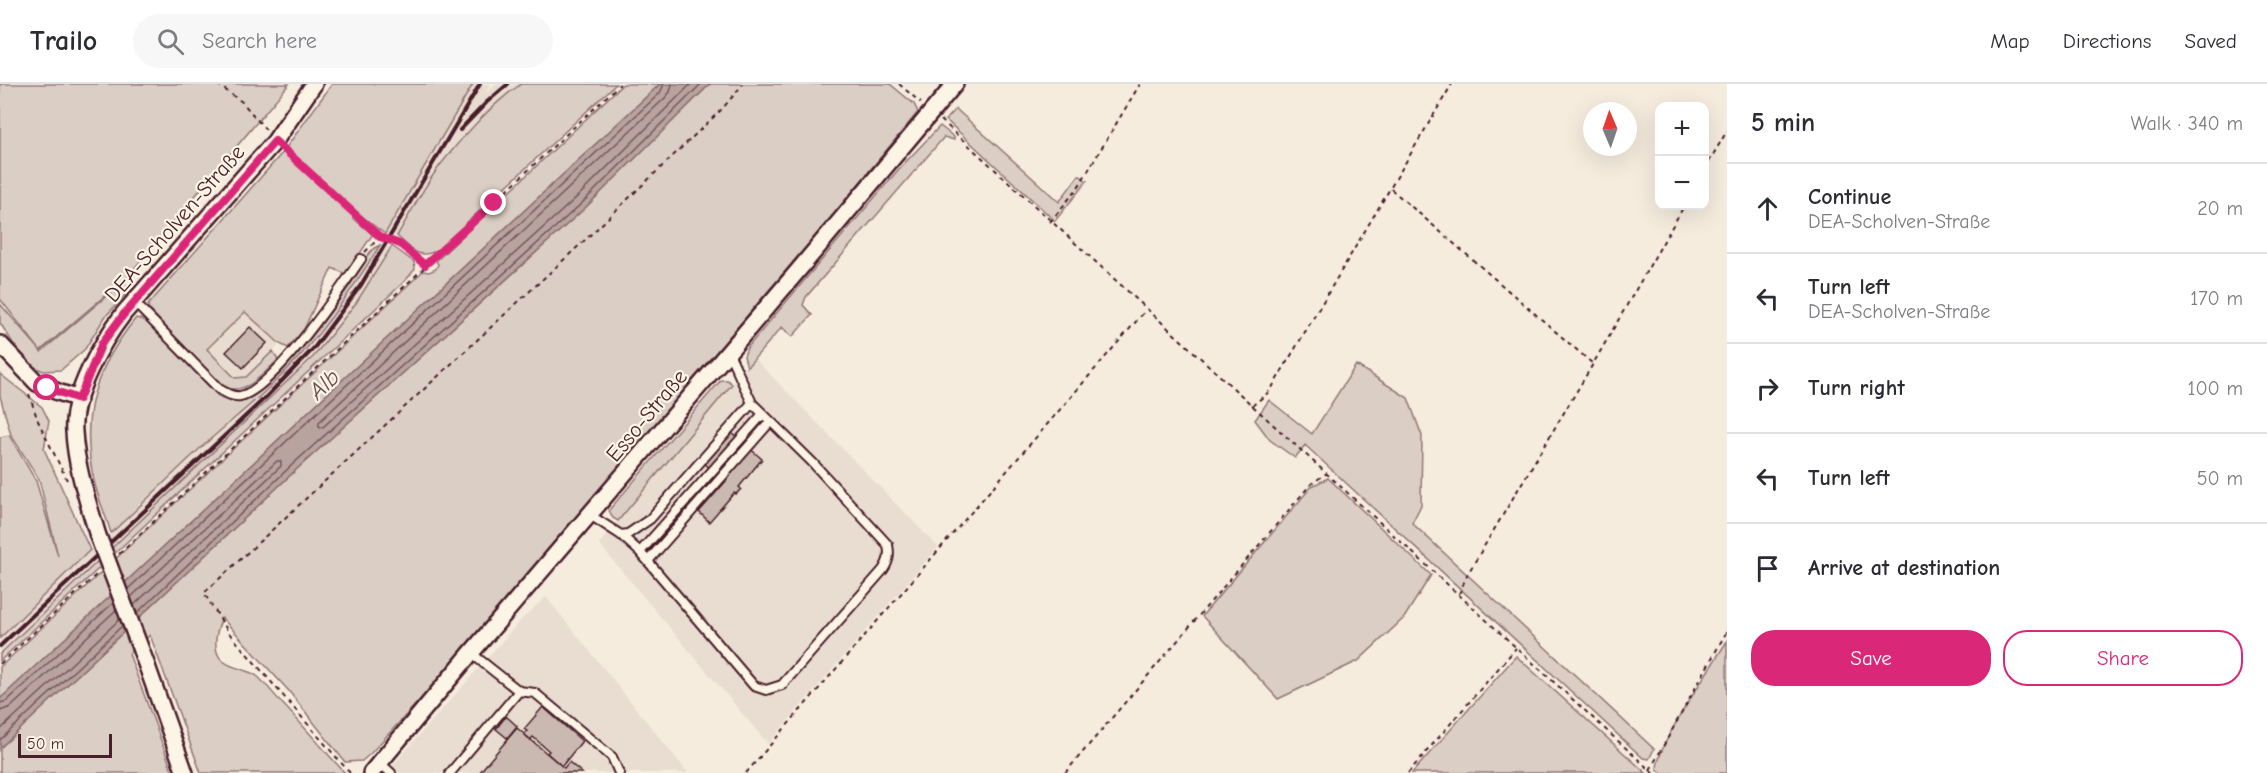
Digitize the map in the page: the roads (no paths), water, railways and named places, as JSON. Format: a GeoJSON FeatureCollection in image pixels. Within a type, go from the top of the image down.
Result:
{"type":"FeatureCollection","features":[{"type":"Feature","properties":{"kind":"street","name":"DEA-Scholven-Straße"},"geometry":{"type":"LineString","coordinates":[[185,773],[98,536],[81,478],[73,430],[79,399],[102,343],[275,141],[314,84]]}},
{"type":"Feature","properties":{"kind":"street","name":"Esso-Straße"},"geometry":{"type":"LineString","coordinates":[[380,770],[471,653],[729,353],[954,84]]}},
{"type":"Feature","properties":{"kind":"street"},"geometry":{"type":"LineString","coordinates":[[0,344],[37,383],[79,399]]}},
{"type":"Feature","properties":{"kind":"lane"},"geometry":{"type":"LineString","coordinates":[[135,302],[219,389],[228,395],[242,396],[253,390],[302,342],[361,259]]}},
{"type":"Feature","properties":{"kind":"lane"},"geometry":{"type":"LineString","coordinates":[[590,515],[640,552],[754,686],[766,690],[782,685],[883,570],[890,554],[888,545],[812,462],[752,403],[729,353]]}},
{"type":"Feature","properties":{"kind":"lane"},"geometry":{"type":"LineString","coordinates":[[621,536],[651,519],[752,403]]}},
{"type":"Feature","properties":{"kind":"lane"},"geometry":{"type":"LineString","coordinates":[[640,552],[762,415]]}},
{"type":"Feature","properties":{"kind":"lane"},"geometry":{"type":"LineString","coordinates":[[648,561],[770,422]]}},
{"type":"Feature","properties":{"kind":"lane"},"geometry":{"type":"LineString","coordinates":[[471,653],[519,691],[535,693],[612,757],[619,773]]}},
{"type":"Feature","properties":{"kind":"lane"},"geometry":{"type":"LineString","coordinates":[[450,773],[519,691]]}},
{"type":"Feature","properties":{"kind":"water"},"geometry":{"type":"Polygon","coordinates":[[[660,84],[710,84],[585,208],[297,469],[0,748],[0,699],[660,84]]]}},
{"type":"Feature","properties":{"kind":"railway"},"geometry":{"type":"LineString","coordinates":[[0,646],[266,397],[314,348],[361,285],[480,84]]}},
{"type":"Feature","properties":{"kind":"railway"},"geometry":{"type":"LineString","coordinates":[[460,130],[508,84]]}},
{"type":"Feature","properties":{"kind":"water label","name":"Alb"},"geometry":{"type":"Point","coordinates":[324,384]}}]}
